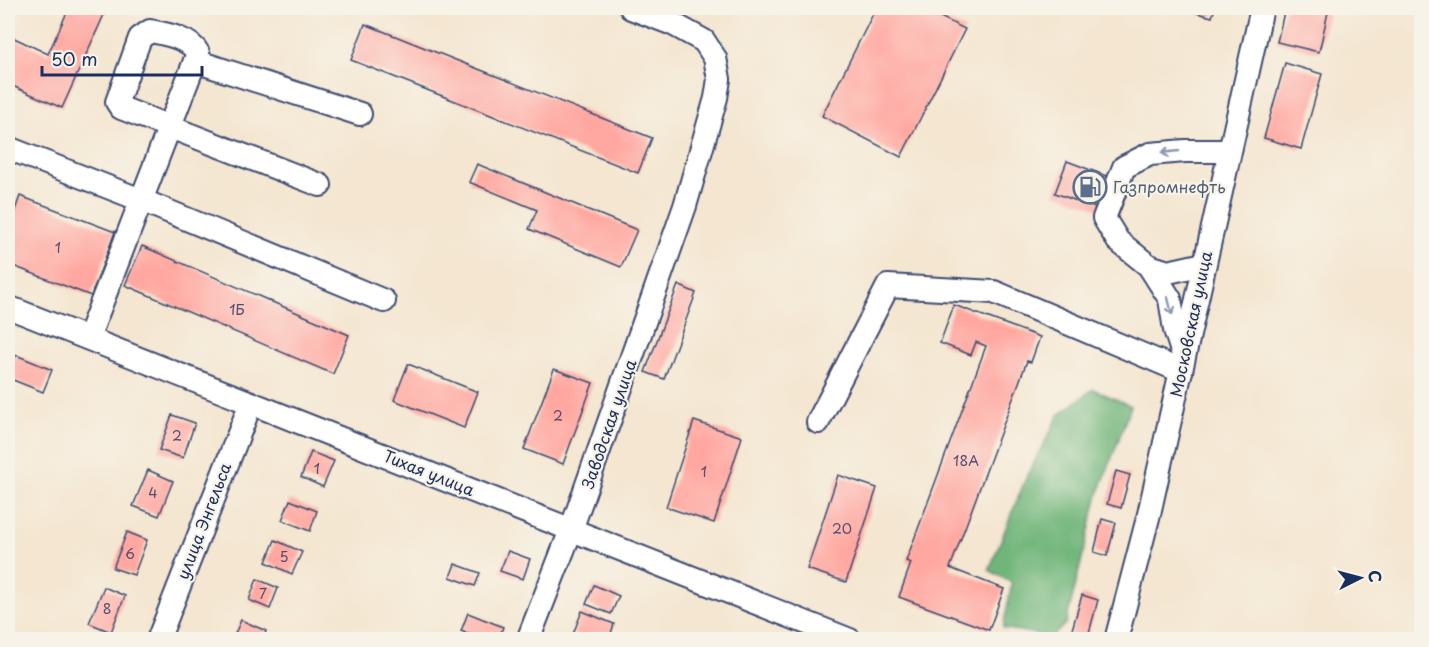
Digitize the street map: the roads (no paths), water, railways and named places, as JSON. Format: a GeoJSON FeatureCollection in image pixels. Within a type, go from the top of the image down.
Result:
{"type":"FeatureCollection","features":[{"type":"Feature","properties":{"kind":"street","name":"Заводская улица"},"geometry":{"type":"LineString","coordinates":[[528,639],[571,530],[685,206],[716,98],[718,79],[715,58],[704,41],[673,24],[631,8]]}},
{"type":"Feature","properties":{"kind":"street","name":"Московская улица"},"geometry":{"type":"LineString","coordinates":[[1116,639],[1149,514],[1262,8]]}},
{"type":"Feature","properties":{"kind":"street"},"geometry":{"type":"LineString","coordinates":[[88,338],[141,200],[169,129],[195,62],[198,53],[194,46],[168,35],[150,31],[140,38],[117,102],[121,108],[169,129],[320,185]]}},
{"type":"Feature","properties":{"kind":"street"},"geometry":{"type":"LineString","coordinates":[[195,62],[360,114]]}},
{"type":"Feature","properties":{"kind":"street"},"geometry":{"type":"LineString","coordinates":[[8,148],[141,200],[384,301]]}},
{"type":"Feature","properties":{"kind":"street"},"geometry":{"type":"LineString","coordinates":[[1182,364],[1170,299],[1149,267],[1118,241],[1104,218],[1124,167],[1150,154],[1229,151]]}},
{"type":"Feature","properties":{"kind":"street"},"geometry":{"type":"LineString","coordinates":[[1149,267],[1168,272],[1204,264]]}},
{"type":"Feature","properties":{"kind":"street"},"geometry":{"type":"LineString","coordinates":[[818,422],[888,286],[994,292],[1182,364]]}},
{"type":"Feature","properties":{"kind":"street","name":"Тихая улица"},"geometry":{"type":"LineString","coordinates":[[8,307],[850,639]]}},
{"type":"Feature","properties":{"kind":"street","name":"улица Энгельса"},"geometry":{"type":"LineString","coordinates":[[158,639],[251,403]]}},
{"type":"Feature","properties":{"kind":"place","name":"Газпромнефть"},"geometry":{"type":"Point","coordinates":[1090,187]}}]}
